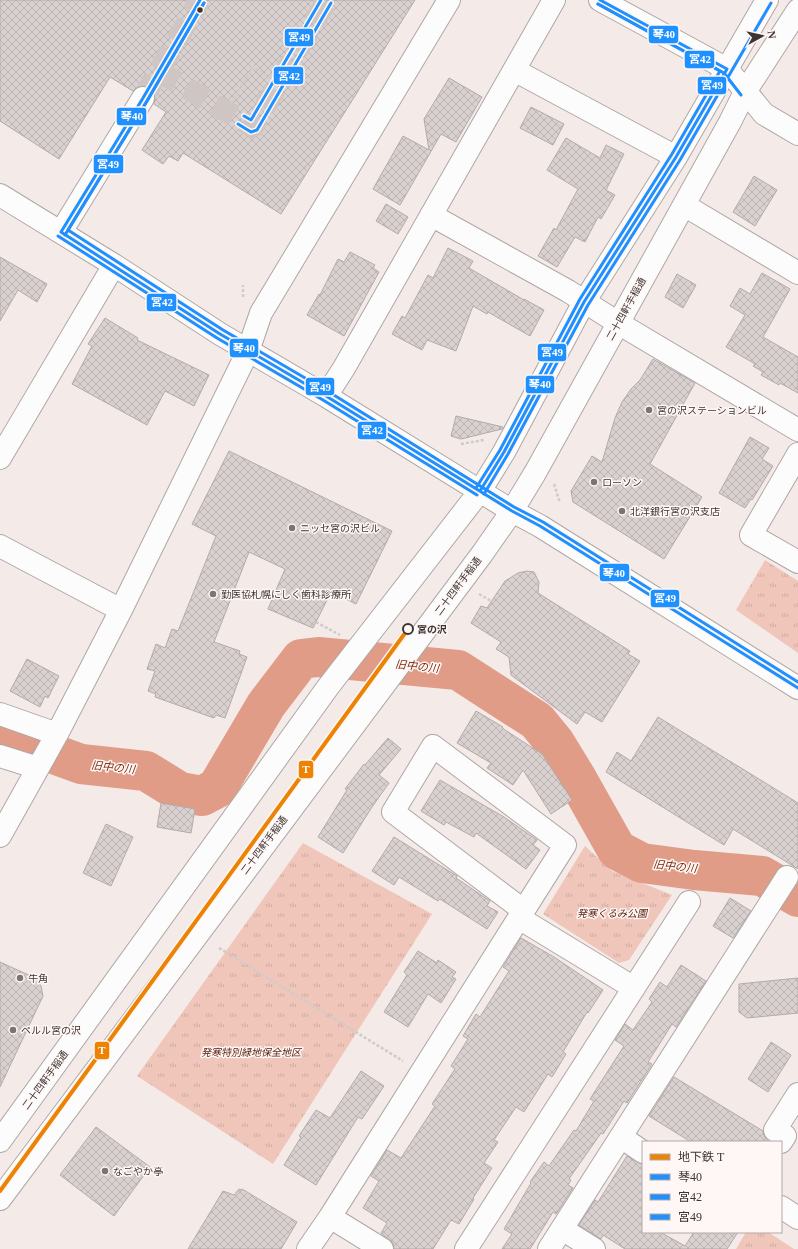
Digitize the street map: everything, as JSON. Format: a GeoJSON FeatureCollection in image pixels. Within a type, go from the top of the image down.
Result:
{"type":"FeatureCollection","features":[{"type":"Feature","properties":{"kind":"street"},"geometry":{"type":"LineString","coordinates":[[0,836],[55,738],[121,610],[248,351],[261,313],[449,0]]}},
{"type":"Feature","properties":{"kind":"street"},"geometry":{"type":"LineString","coordinates":[[326,396],[344,368],[554,0]]}},
{"type":"Feature","properties":{"kind":"street"},"geometry":{"type":"LineString","coordinates":[[600,0],[727,69],[764,114],[798,134]]}},
{"type":"Feature","properties":{"kind":"street","name":"二十四軒手稲通"},"geometry":{"type":"LineString","coordinates":[[0,1141],[328,687],[480,492],[504,452],[584,302],[676,157],[767,0]]}},
{"type":"Feature","properties":{"kind":"street","name":"二十四軒手稲通"},"geometry":{"type":"LineString","coordinates":[[0,1199],[380,691],[512,511],[535,473],[730,122],[745,92],[798,10]]}},
{"type":"Feature","properties":{"kind":"street"},"geometry":{"type":"LineString","coordinates":[[514,70],[676,157]]}},
{"type":"Feature","properties":{"kind":"street"},"geometry":{"type":"LineString","coordinates":[[62,232],[143,98]]}},
{"type":"Feature","properties":{"kind":"street"},"geometry":{"type":"LineString","coordinates":[[0,195],[62,232],[248,351],[326,396],[480,492],[540,526],[798,688]]}},
{"type":"Feature","properties":{"kind":"street"},"geometry":{"type":"LineString","coordinates":[[684,205],[798,273]]}},
{"type":"Feature","properties":{"kind":"street"},"geometry":{"type":"LineString","coordinates":[[431,215],[568,291],[618,323],[798,430]]}},
{"type":"Feature","properties":{"kind":"street"},"geometry":{"type":"LineString","coordinates":[[0,458],[114,265]]}},
{"type":"Feature","properties":{"kind":"street"},"geometry":{"type":"LineString","coordinates":[[798,454],[751,535],[798,562]]}},
{"type":"Feature","properties":{"kind":"street"},"geometry":{"type":"LineString","coordinates":[[0,546],[121,610]]}},
{"type":"Feature","properties":{"kind":"street"},"geometry":{"type":"LineString","coordinates":[[0,714],[55,738]]}},
{"type":"Feature","properties":{"kind":"street"},"geometry":{"type":"LineString","coordinates":[[308,1249],[330,1217],[521,914],[565,845],[433,746],[393,812],[521,914],[634,988]]}},
{"type":"Feature","properties":{"kind":"street"},"geometry":{"type":"LineString","coordinates":[[0,756],[40,765]]}},
{"type":"Feature","properties":{"kind":"street"},"geometry":{"type":"LineString","coordinates":[[549,1249],[787,877]]}},
{"type":"Feature","properties":{"kind":"street"},"geometry":{"type":"LineString","coordinates":[[466,1249],[689,902]]}},
{"type":"Feature","properties":{"kind":"street"},"geometry":{"type":"LineString","coordinates":[[782,1141],[785,1136],[775,1130],[798,1094]]}},
{"type":"Feature","properties":{"kind":"street"},"geometry":{"type":"LineString","coordinates":[[621,1137],[642,1151]]}},
{"type":"Feature","properties":{"kind":"street"},"geometry":{"type":"LineString","coordinates":[[782,1208],[798,1218]]}},
{"type":"Feature","properties":{"kind":"street"},"geometry":{"type":"LineString","coordinates":[[330,1217],[382,1249]]}},
{"type":"Feature","properties":{"kind":"street"},"geometry":{"type":"LineString","coordinates":[[562,1229],[594,1249]]}},
{"type":"Feature","properties":{"kind":"path"},"geometry":{"type":"LineString","coordinates":[[231,103],[253,67],[279,83]]}},
{"type":"Feature","properties":{"kind":"path"},"geometry":{"type":"LineString","coordinates":[[243,285],[243,302]]}},
{"type":"Feature","properties":{"kind":"path"},"geometry":{"type":"LineString","coordinates":[[484,428],[490,429]]}},
{"type":"Feature","properties":{"kind":"path"},"geometry":{"type":"LineString","coordinates":[[461,444],[488,440]]}},
{"type":"Feature","properties":{"kind":"path"},"geometry":{"type":"LineString","coordinates":[[553,482],[560,503]]}},
{"type":"Feature","properties":{"kind":"path"},"geometry":{"type":"LineString","coordinates":[[476,591],[491,601]]}},
{"type":"Feature","properties":{"kind":"path"},"geometry":{"type":"LineString","coordinates":[[316,622],[344,638]]}},
{"type":"Feature","properties":{"kind":"path"},"geometry":{"type":"LineString","coordinates":[[219,948],[405,1063]]}},
{"type":"Feature","properties":{"kind":"green space"},"geometry":{"type":"Polygon","coordinates":[[[765,560],[798,581],[798,653],[736,610],[765,560]]]}},
{"type":"Feature","properties":{"kind":"green space","name":"発寒特別緑地保全地区"},"geometry":{"type":"Polygon","coordinates":[[[303,843],[432,914],[273,1164],[137,1076],[303,843]]]}},
{"type":"Feature","properties":{"kind":"green space","name":"発寒くるみ公園"},"geometry":{"type":"Polygon","coordinates":[[[585,846],[612,871],[672,895],[629,960],[619,963],[543,914],[585,846]]]}},
{"type":"Feature","properties":{"kind":"green space"},"geometry":{"type":"Polygon","coordinates":[[[745,1233],[770,1233],[794,1249],[736,1249],[745,1233]]]}},
{"type":"Feature","properties":{"kind":"building"},"geometry":{"type":"Polygon","coordinates":[[[0,0],[415,0],[281,214],[183,153],[178,161],[169,156],[163,164],[142,150],[166,112],[154,104],[154,92],[149,87],[137,87],[133,91],[110,77],[59,159],[0,121],[0,0]]]}},
{"type":"Feature","properties":{"kind":"building"},"geometry":{"type":"Polygon","coordinates":[[[449,78],[482,97],[456,142],[441,134],[400,205],[373,189],[403,136],[429,150],[424,119],[449,78]]]}},
{"type":"Feature","properties":{"kind":"building"},"geometry":{"type":"Polygon","coordinates":[[[531,107],[564,124],[553,145],[520,128],[531,107]]]}},
{"type":"Feature","properties":{"kind":"building"},"geometry":{"type":"Polygon","coordinates":[[[566,138],[600,158],[606,145],[624,154],[606,190],[615,195],[601,219],[598,217],[585,242],[575,237],[557,267],[538,256],[554,228],[556,230],[578,189],[547,170],[566,138]]]}},
{"type":"Feature","properties":{"kind":"building"},"geometry":{"type":"Polygon","coordinates":[[[754,176],[777,190],[755,226],[733,212],[754,176]]]}},
{"type":"Feature","properties":{"kind":"building"},"geometry":{"type":"Polygon","coordinates":[[[386,204],[408,217],[398,234],[376,221],[386,204]]]}},
{"type":"Feature","properties":{"kind":"building"},"geometry":{"type":"Polygon","coordinates":[[[448,248],[473,261],[469,268],[544,310],[530,336],[488,312],[487,314],[473,306],[456,351],[427,340],[422,350],[392,334],[402,316],[405,318],[428,275],[433,278],[448,248]]]}},
{"type":"Feature","properties":{"kind":"building"},"geometry":{"type":"Polygon","coordinates":[[[350,252],[375,265],[373,268],[379,272],[344,336],[307,315],[319,294],[320,295],[338,259],[344,262],[350,252]]]}},
{"type":"Feature","properties":{"kind":"building"},"geometry":{"type":"Polygon","coordinates":[[[0,257],[47,284],[37,302],[18,290],[0,321],[0,257]]]}},
{"type":"Feature","properties":{"kind":"building"},"geometry":{"type":"Polygon","coordinates":[[[762,273],[790,289],[763,337],[798,357],[798,393],[761,375],[763,372],[753,366],[755,364],[726,347],[745,315],[730,306],[740,288],[750,294],[762,273]]]}},
{"type":"Feature","properties":{"kind":"building"},"geometry":{"type":"Polygon","coordinates":[[[677,274],[696,285],[683,308],[665,297],[677,274]]]}},
{"type":"Feature","properties":{"kind":"building"},"geometry":{"type":"Polygon","coordinates":[[[105,318],[138,338],[137,340],[209,375],[194,406],[165,391],[147,425],[72,384],[92,346],[88,344],[105,318]]]}},
{"type":"Feature","properties":{"kind":"building"},"geometry":{"type":"Polygon","coordinates":[[[653,359],[695,383],[650,464],[702,497],[664,559],[573,502],[571,491],[592,456],[602,462],[615,418],[622,402],[631,389],[640,380],[653,359]]]}},
{"type":"Feature","properties":{"kind":"building"},"geometry":{"type":"Polygon","coordinates":[[[456,416],[503,427],[502,429],[461,439],[451,436],[456,416]]]}},
{"type":"Feature","properties":{"kind":"building"},"geometry":{"type":"Polygon","coordinates":[[[750,437],[769,448],[762,459],[773,466],[752,500],[751,499],[745,508],[719,493],[750,437]]]}},
{"type":"Feature","properties":{"kind":"building"},"geometry":{"type":"Polygon","coordinates":[[[229,451],[392,531],[356,604],[331,592],[313,628],[268,609],[285,569],[249,552],[214,642],[240,651],[239,654],[247,657],[225,718],[216,715],[214,718],[155,697],[156,694],[148,691],[155,671],[147,669],[156,644],[165,648],[172,629],[178,631],[216,536],[192,524],[229,451]]]}},
{"type":"Feature","properties":{"kind":"building"},"geometry":{"type":"Polygon","coordinates":[[[527,571],[534,572],[539,582],[538,593],[630,651],[628,654],[640,661],[602,722],[585,712],[577,724],[511,675],[509,657],[496,649],[501,642],[471,623],[481,606],[487,608],[505,581],[518,573],[527,571]]]}},
{"type":"Feature","properties":{"kind":"building"},"geometry":{"type":"Polygon","coordinates":[[[27,659],[59,676],[48,698],[45,696],[40,707],[10,691],[27,659]]]}},
{"type":"Feature","properties":{"kind":"building"},"geometry":{"type":"Polygon","coordinates":[[[476,711],[503,727],[502,728],[542,754],[572,800],[551,814],[523,770],[513,785],[487,768],[491,763],[457,743],[476,711]]]}},
{"type":"Feature","properties":{"kind":"building"},"geometry":{"type":"Polygon","coordinates":[[[658,717],[798,803],[798,869],[733,829],[724,845],[606,772],[617,752],[631,761],[658,717]]]}},
{"type":"Feature","properties":{"kind":"building"},"geometry":{"type":"Polygon","coordinates":[[[388,738],[401,749],[379,775],[389,783],[343,853],[318,837],[347,790],[345,789],[364,764],[365,765],[388,738]]]}},
{"type":"Feature","properties":{"kind":"building"},"geometry":{"type":"Polygon","coordinates":[[[440,780],[504,817],[537,840],[533,845],[540,850],[526,869],[476,833],[474,837],[446,822],[444,825],[421,811],[440,780]]]}},
{"type":"Feature","properties":{"kind":"building"},"geometry":{"type":"Polygon","coordinates":[[[161,803],[195,809],[191,833],[157,827],[161,803]]]}},
{"type":"Feature","properties":{"kind":"building"},"geometry":{"type":"Polygon","coordinates":[[[106,824],[133,837],[111,886],[83,873],[106,824]]]}},
{"type":"Feature","properties":{"kind":"building"},"geometry":{"type":"Polygon","coordinates":[[[394,837],[457,876],[456,878],[490,901],[487,906],[498,912],[487,929],[440,899],[438,901],[399,877],[394,885],[372,871],[394,837]]]}},
{"type":"Feature","properties":{"kind":"building"},"geometry":{"type":"Polygon","coordinates":[[[730,898],[751,911],[733,938],[713,926],[730,898]]]}},
{"type":"Feature","properties":{"kind":"building"},"geometry":{"type":"Polygon","coordinates":[[[521,938],[554,957],[603,990],[588,1013],[587,1012],[563,1052],[566,1054],[552,1077],[548,1074],[524,1112],[516,1107],[494,1140],[498,1142],[484,1163],[492,1168],[459,1224],[451,1220],[433,1249],[394,1249],[393,1243],[381,1233],[387,1223],[363,1208],[379,1181],[371,1176],[387,1150],[401,1158],[435,1106],[432,1104],[455,1069],[451,1066],[468,1039],[463,1036],[476,1014],[480,1017],[509,971],[503,967],[521,938]]]}},
{"type":"Feature","properties":{"kind":"building"},"geometry":{"type":"Polygon","coordinates":[[[418,951],[437,963],[438,960],[456,972],[452,977],[456,979],[441,1003],[428,994],[408,1027],[384,1012],[407,975],[404,972],[418,951]]]}},
{"type":"Feature","properties":{"kind":"building","name":"ペルル宮の沢"},"geometry":{"type":"Polygon","coordinates":[[[0,962],[35,978],[41,986],[43,996],[0,1087],[0,962]]]}},
{"type":"Feature","properties":{"kind":"building"},"geometry":{"type":"Polygon","coordinates":[[[681,965],[706,981],[676,1027],[672,1024],[648,1062],[652,1064],[627,1103],[624,1101],[603,1134],[601,1133],[569,1179],[571,1180],[568,1185],[573,1188],[556,1214],[553,1212],[530,1249],[502,1249],[512,1234],[504,1229],[531,1183],[530,1182],[544,1162],[549,1166],[574,1130],[576,1131],[594,1101],[590,1099],[624,1046],[615,1040],[625,1024],[633,1030],[652,1002],[649,999],[660,982],[667,987],[681,965]]]}},
{"type":"Feature","properties":{"kind":"building"},"geometry":{"type":"Polygon","coordinates":[[[798,978],[798,1013],[747,1018],[739,1012],[739,984],[798,978]]]}},
{"type":"Feature","properties":{"kind":"building"},"geometry":{"type":"Polygon","coordinates":[[[771,1042],[791,1055],[768,1092],[748,1079],[771,1042]]]}},
{"type":"Feature","properties":{"kind":"building"},"geometry":{"type":"Polygon","coordinates":[[[361,1071],[384,1086],[362,1119],[358,1117],[316,1185],[284,1165],[301,1137],[299,1136],[316,1110],[330,1118],[361,1071]]]}},
{"type":"Feature","properties":{"kind":"building"},"geometry":{"type":"Polygon","coordinates":[[[674,1077],[763,1131],[764,1136],[768,1141],[689,1141],[649,1116],[674,1077]]]}},
{"type":"Feature","properties":{"kind":"building","name":"なごやか亭"},"geometry":{"type":"Polygon","coordinates":[[[96,1127],[150,1167],[114,1216],[60,1175],[96,1127]]]}},
{"type":"Feature","properties":{"kind":"building"},"geometry":{"type":"Polygon","coordinates":[[[627,1156],[642,1164],[642,1233],[662,1233],[685,1246],[693,1233],[737,1233],[727,1249],[625,1249],[603,1235],[601,1239],[579,1225],[595,1200],[598,1202],[627,1156]]]}},
{"type":"Feature","properties":{"kind":"building"},"geometry":{"type":"Polygon","coordinates":[[[239,1189],[242,1189],[297,1222],[281,1249],[188,1249],[223,1191],[234,1195],[239,1189]]]}},
{"type":"Feature","properties":{"kind":"waterway","name":"旧中の川"},"geometry":{"type":"LineString","coordinates":[[0,737],[26,744],[81,764],[146,771],[180,792],[202,796],[217,788],[266,705],[301,659],[318,657],[458,670],[537,721],[555,743],[617,850],[642,863],[694,870],[762,876],[798,897]]}},
{"type":"Feature","properties":{"kind":"tunnel"},"geometry":{"type":"LineString","coordinates":[[143,98],[200,0]]}},
{"type":"Feature","properties":{"kind":"tunnel"},"geometry":{"type":"LineString","coordinates":[[158,71],[253,127],[327,0]]}},
{"type":"Feature","properties":{"kind":"metro line","name":"T"},"geometry":{"type":"LineString","coordinates":[[0,1191],[408,629]]}},
{"type":"Feature","properties":{"kind":"transit line","name":"琴40"},"geometry":{"type":"LineString","coordinates":[[61,232],[143,98],[200,0]]}},
{"type":"Feature","properties":{"kind":"transit line","name":"宮49"},"geometry":{"type":"LineString","coordinates":[[244,116],[251,120],[321,0]]}},
{"type":"Feature","properties":{"kind":"transit line","name":"琴40"},"geometry":{"type":"LineString","coordinates":[[600,0],[727,69]]}},
{"type":"Feature","properties":{"kind":"transit line","name":"宮42"},"geometry":{"type":"LineString","coordinates":[[65,235],[147,101],[204,3]]}},
{"type":"Feature","properties":{"kind":"transit line","name":"宮49"},"geometry":{"type":"LineString","coordinates":[[204,3],[147,101],[68,230],[223,330],[329,392],[514,507],[543,522],[798,682]]}},
{"type":"Feature","properties":{"kind":"transit line","name":"宮42"},"geometry":{"type":"LineString","coordinates":[[238,124],[251,132],[257,130],[331,3]]}},
{"type":"Feature","properties":{"kind":"transit line","name":"宮42"},"geometry":{"type":"LineString","coordinates":[[484,494],[508,454],[588,305],[680,160],[771,3]]}},
{"type":"Feature","properties":{"kind":"transit line","name":"宮42"},"geometry":{"type":"LineString","coordinates":[[598,4],[724,73],[741,95]]}},
{"type":"Feature","properties":{"kind":"transit line","name":"宮49"},"geometry":{"type":"LineString","coordinates":[[476,488],[500,450],[580,299],[672,154],[720,71],[598,4]]}},
{"type":"Feature","properties":{"kind":"transit line","name":"琴40"},"geometry":{"type":"LineString","coordinates":[[480,491],[504,452],[584,302],[676,157],[727,69]]}},
{"type":"Feature","properties":{"kind":"transit line","name":"琴40"},"geometry":{"type":"LineString","coordinates":[[61,232],[220,334],[326,396],[512,511],[540,526],[798,688]]}},
{"type":"Feature","properties":{"kind":"transit line","name":"宮42"},"geometry":{"type":"LineString","coordinates":[[58,236],[217,338],[323,400],[477,495]]}},
{"type":"Feature","properties":{"kind":"place","name":"宮の沢ステーションビル"},"geometry":{"type":"Point","coordinates":[649,410]}},
{"type":"Feature","properties":{"kind":"place","name":"ローソン"},"geometry":{"type":"Point","coordinates":[594,482]}},
{"type":"Feature","properties":{"kind":"place","name":"北洋銀行宮の沢支店"},"geometry":{"type":"Point","coordinates":[622,511]}},
{"type":"Feature","properties":{"kind":"place","name":"ニッセ宮の沢ビル"},"geometry":{"type":"Point","coordinates":[292,528]}},
{"type":"Feature","properties":{"kind":"place","name":"勤医協札幌にしく歯科診療所"},"geometry":{"type":"Point","coordinates":[213,594]}},
{"type":"Feature","properties":{"kind":"place","name":"宮の沢"},"geometry":{"type":"Point","coordinates":[408,629]}},
{"type":"Feature","properties":{"kind":"place","name":"牛角"},"geometry":{"type":"Point","coordinates":[20,978]}},
{"type":"Feature","properties":{"kind":"place","name":"ペルル宮の沢"},"geometry":{"type":"Point","coordinates":[13,1030]}},
{"type":"Feature","properties":{"kind":"place","name":"なごやか亭"},"geometry":{"type":"Point","coordinates":[105,1171]}}]}
